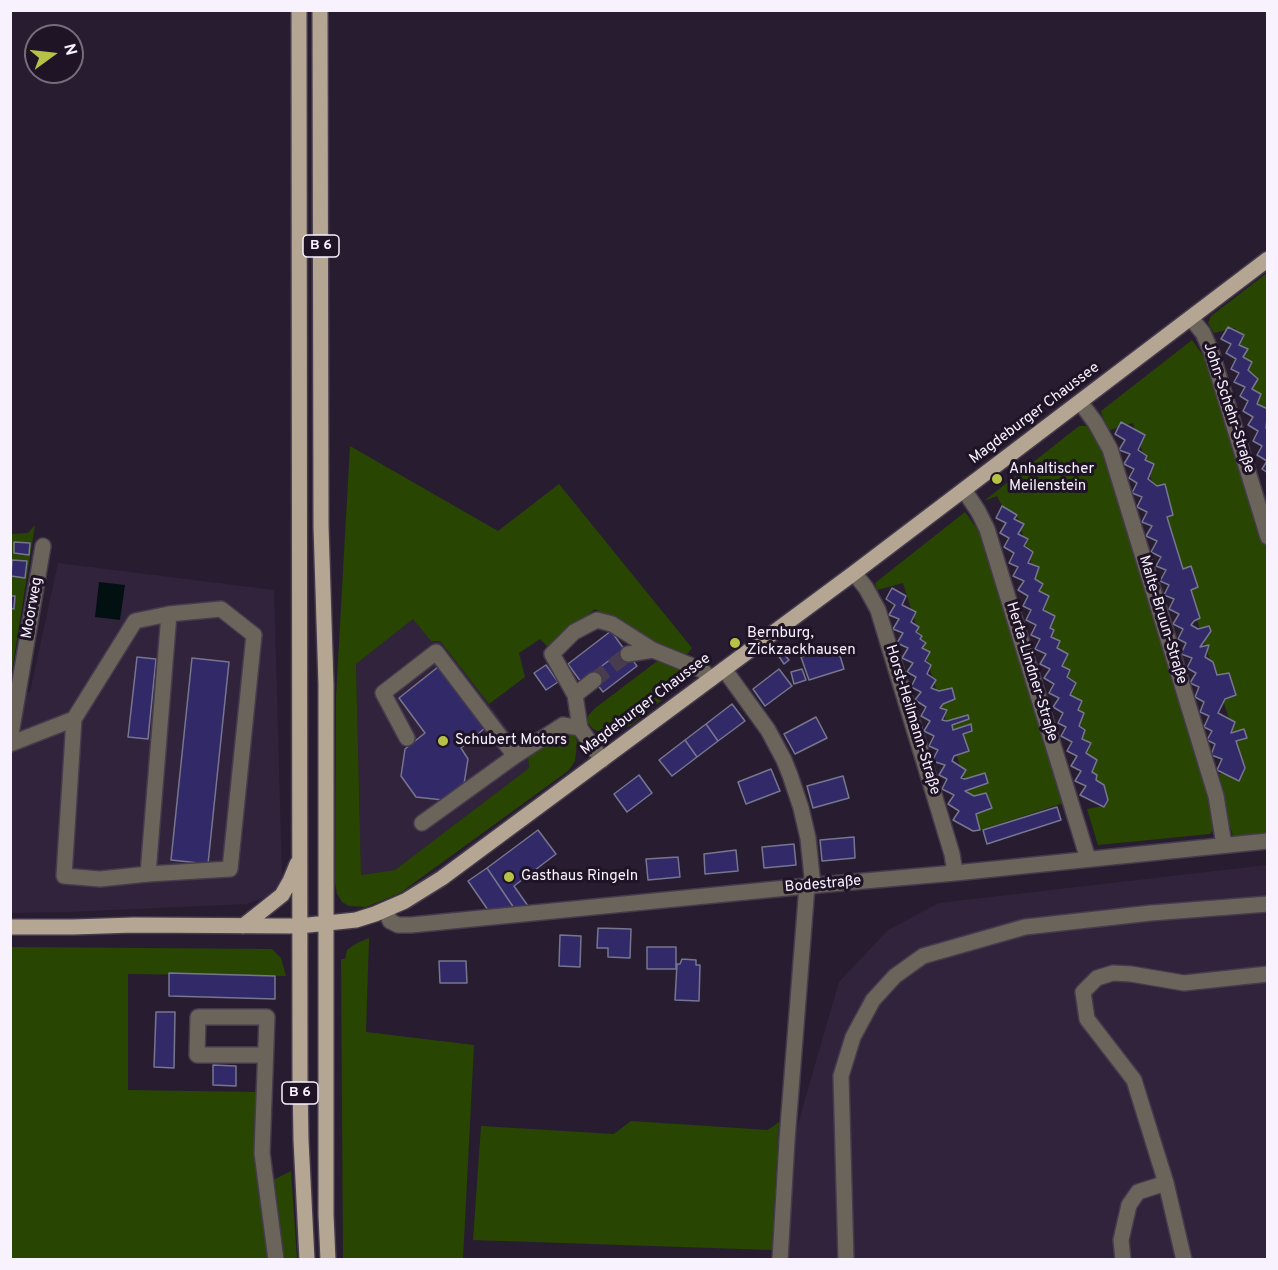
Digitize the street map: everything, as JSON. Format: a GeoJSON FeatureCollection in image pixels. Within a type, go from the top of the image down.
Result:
{"type":"FeatureCollection","features":[{"type":"Feature","properties":{"kind":"main road","name":"B 6"},"geometry":{"type":"LineString","coordinates":[[299,10],[299,926],[301,1140],[307,1260]]}},
{"type":"Feature","properties":{"kind":"main road","name":"B 6"},"geometry":{"type":"LineString","coordinates":[[320,10],[321,526],[326,685],[326,1215],[328,1260]]}},
{"type":"Feature","properties":{"kind":"main road","name":"Magdeburger Chaussee"},"geometry":{"type":"LineString","coordinates":[[10,927],[299,926],[356,920],[386,910],[421,892],[854,573],[1268,259]]}},
{"type":"Feature","properties":{"kind":"main road","name":"B 6"},"geometry":{"type":"LineString","coordinates":[[243,926],[282,896],[299,857]]}},
{"type":"Feature","properties":{"kind":"street","name":"John-Schehr-Straße"},"geometry":{"type":"LineString","coordinates":[[1191,318],[1203,333],[1211,351],[1268,537]]}},
{"type":"Feature","properties":{"kind":"street","name":"Malte-Bruun-Straße"},"geometry":{"type":"LineString","coordinates":[[1080,402],[1095,422],[1110,449],[1216,796],[1224,845]]}},
{"type":"Feature","properties":{"kind":"street","name":"Herta-Lindner-Straße"},"geometry":{"type":"LineString","coordinates":[[964,490],[987,529],[1088,859]]}},
{"type":"Feature","properties":{"kind":"street","name":"Moorweg"},"geometry":{"type":"LineString","coordinates":[[10,742],[43,546]]}},
{"type":"Feature","properties":{"kind":"street","name":"Horst-Heilmann-Straße"},"geometry":{"type":"LineString","coordinates":[[854,573],[866,588],[878,610],[952,854],[955,873]]}},
{"type":"Feature","properties":{"kind":"street"},"geometry":{"type":"LineString","coordinates":[[221,609],[254,636],[230,869],[100,879],[63,876],[74,719],[135,621],[169,614],[221,609]]}},
{"type":"Feature","properties":{"kind":"street"},"geometry":{"type":"LineString","coordinates":[[148,874],[169,614]]}},
{"type":"Feature","properties":{"kind":"street"},"geometry":{"type":"LineString","coordinates":[[602,760],[580,728],[575,700],[552,654],[574,632],[597,620],[612,624],[652,650],[702,670],[711,679]]}},
{"type":"Feature","properties":{"kind":"street"},"geometry":{"type":"LineString","coordinates":[[631,658],[652,650]]}},
{"type":"Feature","properties":{"kind":"street"},"geometry":{"type":"LineString","coordinates":[[407,738],[383,693],[436,652],[515,756]]}},
{"type":"Feature","properties":{"kind":"street"},"geometry":{"type":"LineString","coordinates":[[724,669],[768,730],[787,768],[794,785],[808,838],[810,886],[787,1140],[780,1260]]}},
{"type":"Feature","properties":{"kind":"street"},"geometry":{"type":"LineString","coordinates":[[575,700],[597,684]]}},
{"type":"Feature","properties":{"kind":"street"},"geometry":{"type":"LineString","coordinates":[[10,742],[74,719]]}},
{"type":"Feature","properties":{"kind":"street"},"geometry":{"type":"LineString","coordinates":[[422,823],[515,756],[563,725],[580,728]]}},
{"type":"Feature","properties":{"kind":"street","name":"Bodestraße"},"geometry":{"type":"LineString","coordinates":[[386,910],[390,921],[398,925],[411,925],[1268,841]]}},
{"type":"Feature","properties":{"kind":"street"},"geometry":{"type":"LineString","coordinates":[[846,1260],[841,1076],[853,1037],[873,1000],[895,976],[923,956],[1025,927],[1151,913],[1268,904]]}},
{"type":"Feature","properties":{"kind":"street"},"geometry":{"type":"LineString","coordinates":[[1184,1260],[1166,1183],[1134,1080],[1087,1019],[1083,992],[1097,978],[1113,974],[1131,974],[1184,983],[1268,974]]}},
{"type":"Feature","properties":{"kind":"street"},"geometry":{"type":"LineString","coordinates":[[265,1056],[197,1054],[198,1017],[267,1017],[262,1153],[276,1260]]}},
{"type":"Feature","properties":{"kind":"street"},"geometry":{"type":"LineString","coordinates":[[1123,1260],[1121,1240],[1129,1205],[1138,1192],[1166,1183]]}},
{"type":"Feature","properties":{"kind":"shaded area"},"geometry":{"type":"Polygon","coordinates":[[[58,563],[274,590],[282,876],[277,887],[266,897],[246,904],[11,913],[11,690],[30,692],[58,563]]]}},
{"type":"Feature","properties":{"kind":"shaded area"},"geometry":{"type":"Polygon","coordinates":[[[99,582],[125,585],[120,620],[95,617],[99,582]]]}},
{"type":"Feature","properties":{"kind":"shaded area"},"geometry":{"type":"Polygon","coordinates":[[[413,619],[431,641],[440,641],[528,757],[529,768],[395,870],[361,875],[356,664],[413,619]]]}},
{"type":"Feature","properties":{"kind":"shaded area"},"geometry":{"type":"Polygon","coordinates":[[[1267,865],[1267,1259],[788,1260],[793,1141],[839,982],[888,930],[939,903],[1267,865]]]}},
{"type":"Feature","properties":{"kind":"green space"},"geometry":{"type":"Polygon","coordinates":[[[1267,273],[1267,433],[1235,328],[1214,333],[1208,323],[1211,316],[1267,273]]]}},
{"type":"Feature","properties":{"kind":"green space"},"geometry":{"type":"Polygon","coordinates":[[[1192,340],[1212,368],[1267,549],[1267,836],[1242,838],[1233,836],[1219,774],[1245,768],[1133,423],[1107,431],[1101,411],[1192,340]]]}},
{"type":"Feature","properties":{"kind":"green space"},"geometry":{"type":"Polygon","coordinates":[[[1079,426],[1087,426],[1100,447],[1114,486],[1209,789],[1214,829],[1210,834],[1098,845],[1087,809],[1103,806],[1017,515],[1002,506],[997,496],[984,501],[1079,426]]]}},
{"type":"Feature","properties":{"kind":"green space"},"geometry":{"type":"Polygon","coordinates":[[[350,446],[498,531],[559,484],[692,648],[684,658],[595,609],[548,647],[540,639],[519,653],[525,677],[489,704],[440,641],[431,641],[413,619],[356,664],[361,875],[395,870],[529,768],[528,757],[564,732],[570,731],[577,742],[575,761],[568,771],[400,893],[366,907],[349,906],[342,902],[337,894],[335,883],[336,697],[350,446]]]}},
{"type":"Feature","properties":{"kind":"green space"},"geometry":{"type":"Polygon","coordinates":[[[965,512],[986,541],[1067,802],[980,830],[903,583],[877,590],[875,583],[965,512]]]}},
{"type":"Feature","properties":{"kind":"green space"},"geometry":{"type":"Polygon","coordinates":[[[35,525],[11,677],[11,534],[28,533],[35,525]]]}},
{"type":"Feature","properties":{"kind":"green space"},"geometry":{"type":"Polygon","coordinates":[[[660,661],[691,676],[630,726],[612,732],[593,729],[588,723],[588,716],[594,709],[660,661]]]}},
{"type":"Feature","properties":{"kind":"green space"},"geometry":{"type":"Polygon","coordinates":[[[369,938],[366,1032],[474,1045],[463,1259],[343,1259],[341,959],[345,959],[347,950],[369,938]]]}},
{"type":"Feature","properties":{"kind":"green space"},"geometry":{"type":"Polygon","coordinates":[[[11,947],[272,949],[281,958],[286,976],[128,974],[128,1090],[256,1092],[255,1153],[268,1259],[11,1260],[11,947]]]}},
{"type":"Feature","properties":{"kind":"green space"},"geometry":{"type":"Polygon","coordinates":[[[631,1121],[768,1130],[779,1122],[772,1250],[473,1240],[481,1126],[614,1134],[631,1121]]]}},
{"type":"Feature","properties":{"kind":"green space"},"geometry":{"type":"Polygon","coordinates":[[[291,1171],[297,1259],[284,1259],[273,1180],[291,1171]]]}},
{"type":"Feature","properties":{"kind":"building"},"geometry":{"type":"Polygon","coordinates":[[[1228,327],[1244,335],[1239,345],[1248,349],[1243,357],[1252,362],[1248,370],[1258,379],[1252,389],[1261,394],[1257,404],[1268,409],[1266,428],[1268,429],[1268,473],[1262,469],[1267,461],[1257,455],[1262,446],[1253,441],[1258,431],[1248,425],[1253,417],[1243,411],[1248,401],[1240,396],[1245,387],[1234,382],[1239,373],[1231,369],[1236,359],[1226,353],[1231,344],[1221,339],[1228,327]]]}},
{"type":"Feature","properties":{"kind":"building"},"geometry":{"type":"Polygon","coordinates":[[[1121,422],[1145,435],[1138,450],[1147,456],[1145,460],[1154,464],[1148,479],[1157,486],[1165,484],[1173,515],[1167,517],[1183,569],[1191,566],[1198,587],[1191,590],[1200,618],[1191,625],[1198,629],[1209,626],[1211,631],[1200,647],[1209,645],[1205,657],[1213,662],[1217,675],[1229,673],[1236,695],[1225,699],[1218,713],[1235,722],[1231,733],[1244,729],[1247,738],[1236,741],[1245,768],[1239,781],[1217,770],[1222,759],[1211,755],[1215,744],[1207,740],[1212,731],[1204,727],[1209,716],[1200,712],[1204,702],[1195,697],[1199,687],[1190,683],[1196,673],[1187,668],[1192,658],[1181,654],[1186,643],[1178,639],[1183,629],[1173,624],[1179,614],[1169,609],[1174,599],[1164,595],[1169,585],[1160,581],[1166,570],[1156,566],[1161,557],[1151,552],[1157,541],[1146,536],[1152,526],[1142,522],[1147,512],[1137,507],[1142,497],[1132,493],[1137,483],[1129,478],[1134,469],[1124,464],[1130,454],[1119,450],[1125,440],[1115,434],[1121,422]]]}},
{"type":"Feature","properties":{"kind":"building"},"geometry":{"type":"Polygon","coordinates":[[[1002,506],[1017,515],[1014,519],[1024,524],[1018,534],[1028,539],[1024,546],[1033,552],[1028,563],[1039,567],[1035,579],[1043,584],[1039,591],[1049,596],[1043,610],[1055,616],[1050,628],[1054,630],[1051,637],[1060,641],[1057,648],[1068,654],[1062,666],[1070,670],[1067,677],[1076,683],[1070,695],[1082,701],[1078,710],[1084,713],[1079,726],[1085,730],[1082,739],[1091,743],[1086,753],[1097,760],[1092,772],[1097,775],[1096,780],[1104,785],[1108,800],[1104,807],[1080,795],[1086,786],[1075,781],[1081,771],[1071,766],[1077,756],[1067,751],[1072,742],[1061,736],[1066,727],[1058,723],[1063,713],[1053,707],[1059,698],[1049,693],[1054,684],[1044,678],[1050,669],[1040,664],[1046,654],[1035,649],[1040,639],[1031,635],[1036,625],[1026,620],[1031,610],[1023,606],[1028,596],[1018,590],[1024,581],[1013,576],[1018,567],[1009,563],[1014,553],[1004,547],[1009,538],[1000,533],[1006,523],[996,518],[1002,506]]]}},
{"type":"Feature","properties":{"kind":"building"},"geometry":{"type":"Polygon","coordinates":[[[14,542],[30,543],[29,555],[14,553],[14,542]]]}},
{"type":"Feature","properties":{"kind":"building"},"geometry":{"type":"Polygon","coordinates":[[[12,560],[27,561],[25,578],[11,576],[12,560]]]}},
{"type":"Feature","properties":{"kind":"building"},"geometry":{"type":"Polygon","coordinates":[[[892,588],[906,596],[902,605],[916,612],[911,622],[919,627],[916,632],[926,643],[922,648],[930,652],[925,661],[931,665],[927,674],[936,680],[931,688],[939,691],[952,688],[955,699],[943,704],[940,708],[947,710],[942,720],[947,721],[968,715],[969,719],[952,725],[953,730],[971,724],[972,731],[963,734],[969,751],[954,756],[952,761],[966,770],[961,778],[985,773],[988,783],[965,791],[974,796],[986,793],[992,808],[976,814],[980,830],[973,831],[953,820],[959,811],[948,804],[954,795],[942,789],[947,779],[939,775],[945,765],[932,761],[938,750],[929,746],[934,736],[924,731],[930,721],[921,716],[926,707],[915,700],[921,692],[911,687],[916,677],[907,672],[913,663],[902,658],[908,648],[897,643],[903,633],[893,629],[899,619],[889,615],[895,605],[886,599],[892,588]]]}},
{"type":"Feature","properties":{"kind":"building"},"geometry":{"type":"Polygon","coordinates":[[[10,596],[15,596],[14,609],[10,608],[10,596]]]}},
{"type":"Feature","properties":{"kind":"building"},"geometry":{"type":"Polygon","coordinates":[[[611,631],[624,649],[581,682],[568,664],[611,631]]]}},
{"type":"Feature","properties":{"kind":"building"},"geometry":{"type":"Polygon","coordinates":[[[837,646],[844,669],[809,680],[801,657],[837,646]]]}},
{"type":"Feature","properties":{"kind":"building"},"geometry":{"type":"Polygon","coordinates":[[[624,649],[637,666],[603,692],[590,675],[624,649]]]}},
{"type":"Feature","properties":{"kind":"building"},"geometry":{"type":"Polygon","coordinates":[[[782,652],[789,660],[784,664],[778,655],[782,652]]]}},
{"type":"Feature","properties":{"kind":"building"},"geometry":{"type":"Polygon","coordinates":[[[137,657],[156,659],[148,739],[128,737],[137,657]]]}},
{"type":"Feature","properties":{"kind":"building"},"geometry":{"type":"Polygon","coordinates":[[[192,658],[229,662],[208,864],[171,860],[192,658]]]}},
{"type":"Feature","properties":{"kind":"building"},"geometry":{"type":"Polygon","coordinates":[[[546,665],[558,682],[546,690],[534,673],[546,665]]]}},
{"type":"Feature","properties":{"kind":"building","name":"Schubert Motors"},"geometry":{"type":"Polygon","coordinates":[[[438,667],[485,728],[461,748],[468,759],[464,784],[443,800],[416,797],[401,776],[405,749],[425,733],[399,698],[438,667]]]}},
{"type":"Feature","properties":{"kind":"building"},"geometry":{"type":"Polygon","coordinates":[[[779,669],[792,686],[765,706],[753,689],[779,669]]]}},
{"type":"Feature","properties":{"kind":"building"},"geometry":{"type":"Polygon","coordinates":[[[802,669],[806,680],[794,684],[791,672],[802,669]]]}},
{"type":"Feature","properties":{"kind":"building"},"geometry":{"type":"Polygon","coordinates":[[[732,704],[745,721],[718,741],[706,724],[732,704]]]}},
{"type":"Feature","properties":{"kind":"building"},"geometry":{"type":"Polygon","coordinates":[[[816,717],[827,738],[795,754],[784,734],[816,717]]]}},
{"type":"Feature","properties":{"kind":"building"},"geometry":{"type":"Polygon","coordinates":[[[706,724],[718,741],[697,757],[685,740],[706,724]]]}},
{"type":"Feature","properties":{"kind":"building"},"geometry":{"type":"Polygon","coordinates":[[[685,740],[697,757],[672,776],[659,760],[685,740]]]}},
{"type":"Feature","properties":{"kind":"building"},"geometry":{"type":"Polygon","coordinates":[[[771,769],[780,791],[746,804],[738,782],[771,769]]]}},
{"type":"Feature","properties":{"kind":"building"},"geometry":{"type":"Polygon","coordinates":[[[639,775],[652,793],[627,812],[614,794],[639,775]]]}},
{"type":"Feature","properties":{"kind":"building"},"geometry":{"type":"Polygon","coordinates":[[[843,776],[849,798],[813,808],[807,786],[843,776]]]}},
{"type":"Feature","properties":{"kind":"building"},"geometry":{"type":"Polygon","coordinates":[[[1057,807],[1061,820],[987,844],[983,830],[1057,807]]]}},
{"type":"Feature","properties":{"kind":"building","name":"Gasthaus Ringeln"},"geometry":{"type":"Polygon","coordinates":[[[538,830],[556,854],[514,886],[528,906],[514,908],[487,868],[538,830]]]}},
{"type":"Feature","properties":{"kind":"building"},"geometry":{"type":"Polygon","coordinates":[[[854,837],[855,858],[822,861],[820,840],[854,837]]]}},
{"type":"Feature","properties":{"kind":"building"},"geometry":{"type":"Polygon","coordinates":[[[794,844],[796,865],[764,868],[762,847],[794,844]]]}},
{"type":"Feature","properties":{"kind":"building"},"geometry":{"type":"Polygon","coordinates":[[[736,850],[738,871],[705,874],[704,854],[736,850]]]}},
{"type":"Feature","properties":{"kind":"building"},"geometry":{"type":"Polygon","coordinates":[[[678,857],[680,877],[648,880],[646,859],[678,857]]]}},
{"type":"Feature","properties":{"kind":"building"},"geometry":{"type":"Polygon","coordinates":[[[487,868],[514,908],[488,910],[468,881],[487,868]]]}},
{"type":"Feature","properties":{"kind":"building"},"geometry":{"type":"Polygon","coordinates":[[[598,928],[631,929],[630,958],[608,957],[608,948],[597,948],[598,928]]]}},
{"type":"Feature","properties":{"kind":"building"},"geometry":{"type":"Polygon","coordinates":[[[560,935],[581,936],[580,967],[559,966],[560,935]]]}},
{"type":"Feature","properties":{"kind":"building"},"geometry":{"type":"Polygon","coordinates":[[[647,947],[676,947],[676,969],[647,969],[647,947]]]}},
{"type":"Feature","properties":{"kind":"building"},"geometry":{"type":"Polygon","coordinates":[[[682,959],[696,960],[696,965],[700,965],[699,1001],[675,1000],[677,964],[680,964],[682,959]]]}},
{"type":"Feature","properties":{"kind":"building"},"geometry":{"type":"Polygon","coordinates":[[[439,961],[466,961],[467,983],[440,983],[439,961]]]}},
{"type":"Feature","properties":{"kind":"building"},"geometry":{"type":"Polygon","coordinates":[[[169,973],[275,976],[275,999],[169,996],[169,973]]]}},
{"type":"Feature","properties":{"kind":"building"},"geometry":{"type":"Polygon","coordinates":[[[156,1012],[175,1012],[174,1068],[154,1067],[156,1012]]]}},
{"type":"Feature","properties":{"kind":"building"},"geometry":{"type":"Polygon","coordinates":[[[213,1065],[236,1066],[236,1086],[213,1085],[213,1065]]]}},
{"type":"Feature","properties":{"kind":"tunnel"},"geometry":{"type":"LineString","coordinates":[[594,680],[628,654]]}},
{"type":"Feature","properties":{"kind":"place","name":"Anhaltischer Meilenstein"},"geometry":{"type":"Point","coordinates":[997,479]}},
{"type":"Feature","properties":{"kind":"place","name":"Bernburg, Zickzackhausen"},"geometry":{"type":"Point","coordinates":[735,643]}},
{"type":"Feature","properties":{"kind":"place","name":"Schubert Motors"},"geometry":{"type":"Point","coordinates":[443,741]}},
{"type":"Feature","properties":{"kind":"place","name":"Gasthaus Ringeln"},"geometry":{"type":"Point","coordinates":[509,877]}}]}
